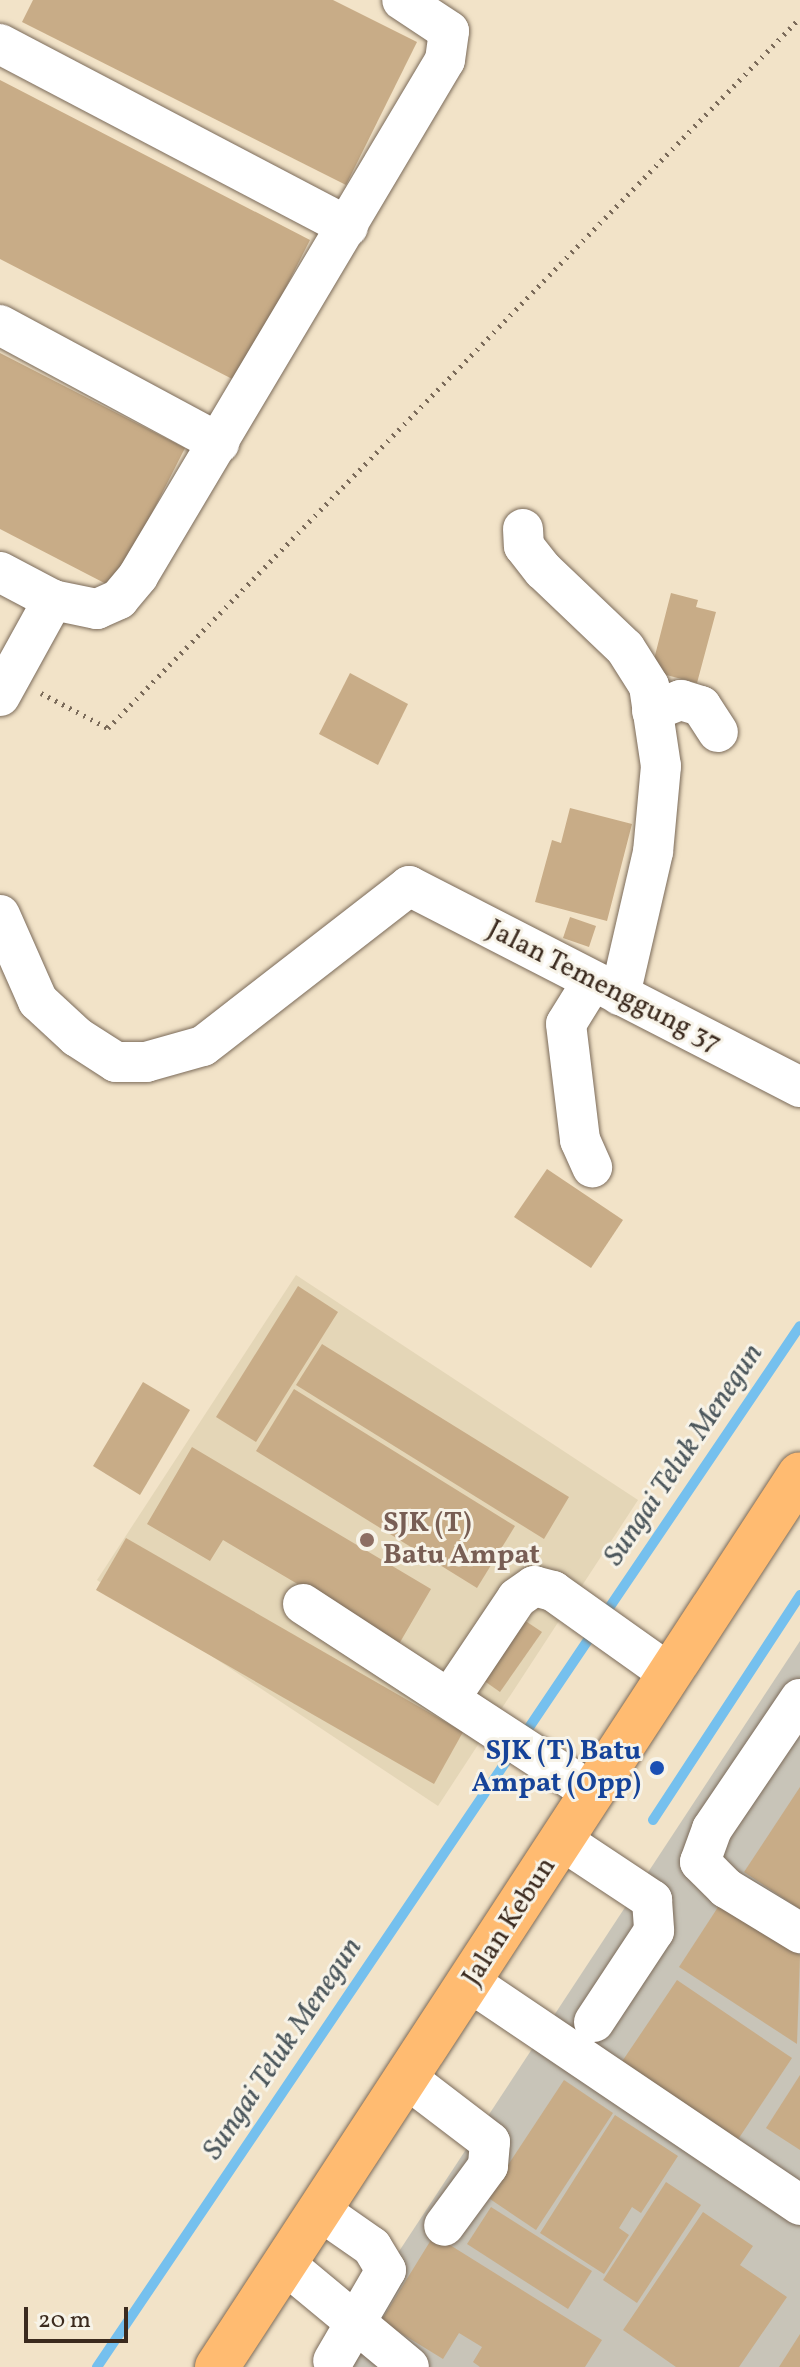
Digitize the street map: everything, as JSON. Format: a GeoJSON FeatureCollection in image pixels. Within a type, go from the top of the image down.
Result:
{"type":"FeatureCollection","features":[{"type":"Feature","properties":{"kind":"main road","name":"Jalan Kebun"},"geometry":{"type":"LineString","coordinates":[[231,2362],[285,2264],[409,2080],[800,1474]]}},
{"type":"Feature","properties":{"kind":"street"},"geometry":{"type":"LineString","coordinates":[[0,572],[53,600],[97,609],[119,599],[138,576],[445,60],[449,31],[402,0]]}},
{"type":"Feature","properties":{"kind":"street"},"geometry":{"type":"LineString","coordinates":[[0,44],[348,227]]}},
{"type":"Feature","properties":{"kind":"street"},"geometry":{"type":"LineString","coordinates":[[0,325],[219,443]]}},
{"type":"Feature","properties":{"kind":"street"},"geometry":{"type":"LineString","coordinates":[[523,529],[524,546],[543,570],[625,648],[649,686],[661,766],[653,852],[606,989],[566,1024],[580,1140],[592,1167]]}},
{"type":"Feature","properties":{"kind":"street"},"geometry":{"type":"LineString","coordinates":[[3,690],[53,600]]}},
{"type":"Feature","properties":{"kind":"street"},"geometry":{"type":"LineString","coordinates":[[652,711],[681,700],[701,706],[718,732]]}},
{"type":"Feature","properties":{"kind":"street","name":"Jalan Temenggung 37"},"geometry":{"type":"LineString","coordinates":[[0,915],[38,1001],[77,1037],[116,1062],[146,1062],[203,1046],[409,886],[800,1087]]}},
{"type":"Feature","properties":{"kind":"street"},"geometry":{"type":"LineString","coordinates":[[450,1698],[517,1598],[534,1586],[553,1591],[670,1674]]}},
{"type":"Feature","properties":{"kind":"street"},"geometry":{"type":"LineString","coordinates":[[303,1604],[593,1793]]}},
{"type":"Feature","properties":{"kind":"street"},"geometry":{"type":"LineString","coordinates":[[800,1699],[712,1829],[700,1862],[726,1888],[800,1933]]}},
{"type":"Feature","properties":{"kind":"street"},"geometry":{"type":"LineString","coordinates":[[563,1841],[652,1900],[654,1931],[594,2022]]}},
{"type":"Feature","properties":{"kind":"street"},"geometry":{"type":"LineString","coordinates":[[471,1983],[800,2205]]}},
{"type":"Feature","properties":{"kind":"street"},"geometry":{"type":"LineString","coordinates":[[409,2080],[490,2142],[488,2166],[444,2226]]}},
{"type":"Feature","properties":{"kind":"street"},"geometry":{"type":"LineString","coordinates":[[322,2212],[372,2247],[386,2270],[333,2361]]}},
{"type":"Feature","properties":{"kind":"street"},"geometry":{"type":"LineString","coordinates":[[285,2264],[409,2367]]}},
{"type":"Feature","properties":{"kind":"path"},"geometry":{"type":"LineString","coordinates":[[3,690],[108,728],[800,18]]}},
{"type":"Feature","properties":{"kind":"shaded area","name":"SJK (T) Batu Ampat"},"geometry":{"type":"Polygon","coordinates":[[[296,1275],[638,1500],[438,1806],[97,1580],[296,1275]]]}},
{"type":"Feature","properties":{"kind":"shaded area"},"geometry":{"type":"Polygon","coordinates":[[[800,1641],[800,2367],[323,2367],[800,1641]]]}},
{"type":"Feature","properties":{"kind":"building"},"geometry":{"type":"Polygon","coordinates":[[[33,0],[333,0],[417,42],[346,185],[22,22],[33,0]]]}},
{"type":"Feature","properties":{"kind":"building"},"geometry":{"type":"Polygon","coordinates":[[[0,80],[310,240],[238,382],[0,259],[0,80]]]}},
{"type":"Feature","properties":{"kind":"building"},"geometry":{"type":"Polygon","coordinates":[[[0,353],[185,448],[114,588],[0,529],[0,353]]]}},
{"type":"Feature","properties":{"kind":"building"},"geometry":{"type":"Polygon","coordinates":[[[671,593],[698,600],[696,607],[716,612],[697,683],[651,671],[671,593]]]}},
{"type":"Feature","properties":{"kind":"building"},"geometry":{"type":"Polygon","coordinates":[[[350,673],[408,704],[378,765],[319,734],[350,673]]]}},
{"type":"Feature","properties":{"kind":"building"},"geometry":{"type":"Polygon","coordinates":[[[570,808],[632,824],[607,921],[535,902],[552,840],[561,843],[570,808]]]}},
{"type":"Feature","properties":{"kind":"building"},"geometry":{"type":"Polygon","coordinates":[[[570,917],[596,926],[589,947],[563,938],[570,917]]]}},
{"type":"Feature","properties":{"kind":"building"},"geometry":{"type":"Polygon","coordinates":[[[547,1169],[623,1220],[591,1268],[514,1217],[547,1169]]]}},
{"type":"Feature","properties":{"kind":"building"},"geometry":{"type":"Polygon","coordinates":[[[298,1286],[338,1312],[256,1442],[216,1417],[298,1286]]]}},
{"type":"Feature","properties":{"kind":"building"},"geometry":{"type":"Polygon","coordinates":[[[322,1344],[569,1497],[544,1539],[296,1385],[322,1344]]]}},
{"type":"Feature","properties":{"kind":"building"},"geometry":{"type":"Polygon","coordinates":[[[143,1382],[190,1410],[140,1495],[93,1466],[143,1382]]]}},
{"type":"Feature","properties":{"kind":"building"},"geometry":{"type":"Polygon","coordinates":[[[294,1389],[515,1526],[477,1588],[256,1451],[294,1389]]]}},
{"type":"Feature","properties":{"kind":"building"},"geometry":{"type":"Polygon","coordinates":[[[192,1447],[431,1589],[399,1644],[223,1540],[210,1561],[147,1524],[192,1447]]]}},
{"type":"Feature","properties":{"kind":"building"},"geometry":{"type":"Polygon","coordinates":[[[126,1538],[463,1732],[434,1784],[96,1590],[126,1538]]]}},
{"type":"Feature","properties":{"kind":"building"},"geometry":{"type":"Polygon","coordinates":[[[524,1620],[542,1632],[500,1692],[483,1680],[524,1620]]]}},
{"type":"Feature","properties":{"kind":"building"},"geometry":{"type":"Polygon","coordinates":[[[800,1787],[800,1909],[744,1872],[800,1787]]]}},
{"type":"Feature","properties":{"kind":"building"},"geometry":{"type":"Polygon","coordinates":[[[720,1904],[800,1955],[797,2044],[679,1967],[720,1904]]]}},
{"type":"Feature","properties":{"kind":"building"},"geometry":{"type":"Polygon","coordinates":[[[677,1980],[792,2058],[735,2144],[619,2066],[677,1980]]]}},
{"type":"Feature","properties":{"kind":"building"},"geometry":{"type":"Polygon","coordinates":[[[800,2075],[800,2150],[766,2128],[800,2075]]]}},
{"type":"Feature","properties":{"kind":"building"},"geometry":{"type":"Polygon","coordinates":[[[564,2080],[613,2113],[536,2230],[487,2197],[564,2080]]]}},
{"type":"Feature","properties":{"kind":"building"},"geometry":{"type":"Polygon","coordinates":[[[615,2115],[678,2156],[641,2213],[632,2207],[619,2228],[629,2235],[604,2274],[540,2233],[615,2115]]]}},
{"type":"Feature","properties":{"kind":"building"},"geometry":{"type":"Polygon","coordinates":[[[666,2182],[701,2205],[637,2303],[603,2280],[666,2182]]]}},
{"type":"Feature","properties":{"kind":"building"},"geometry":{"type":"Polygon","coordinates":[[[491,2207],[592,2271],[568,2309],[467,2244],[491,2207]]]}},
{"type":"Feature","properties":{"kind":"building"},"geometry":{"type":"Polygon","coordinates":[[[703,2212],[753,2246],[740,2265],[787,2297],[739,2367],[676,2367],[623,2330],[703,2212]]]}},
{"type":"Feature","properties":{"kind":"building"},"geometry":{"type":"Polygon","coordinates":[[[434,2235],[602,2340],[585,2367],[480,2367],[473,2362],[482,2347],[459,2333],[443,2359],[381,2321],[434,2235]]]}},
{"type":"Feature","properties":{"kind":"building"},"geometry":{"type":"Polygon","coordinates":[[[800,2334],[800,2367],[779,2367],[800,2334]]]}},
{"type":"Feature","properties":{"kind":"waterway","name":"Sungai Teluk Menegun"},"geometry":{"type":"LineString","coordinates":[[607,1611],[800,1326]]}},
{"type":"Feature","properties":{"kind":"waterway"},"geometry":{"type":"LineString","coordinates":[[653,1820],[800,1595]]}},
{"type":"Feature","properties":{"kind":"waterway","name":"Sungai Teluk Menegun"},"geometry":{"type":"LineString","coordinates":[[526,1732],[590,1637]]}},
{"type":"Feature","properties":{"kind":"waterway","name":"Sungai Teluk Menegun"},"geometry":{"type":"LineString","coordinates":[[97,2367],[509,1757]]}},
{"type":"Feature","properties":{"kind":"place","name":"SJK (T) Batu Ampat"},"geometry":{"type":"Point","coordinates":[367,1540]}},
{"type":"Feature","properties":{"kind":"place","name":"SJK (T) Batu Ampat (Opp)"},"geometry":{"type":"Point","coordinates":[657,1768]}}]}
